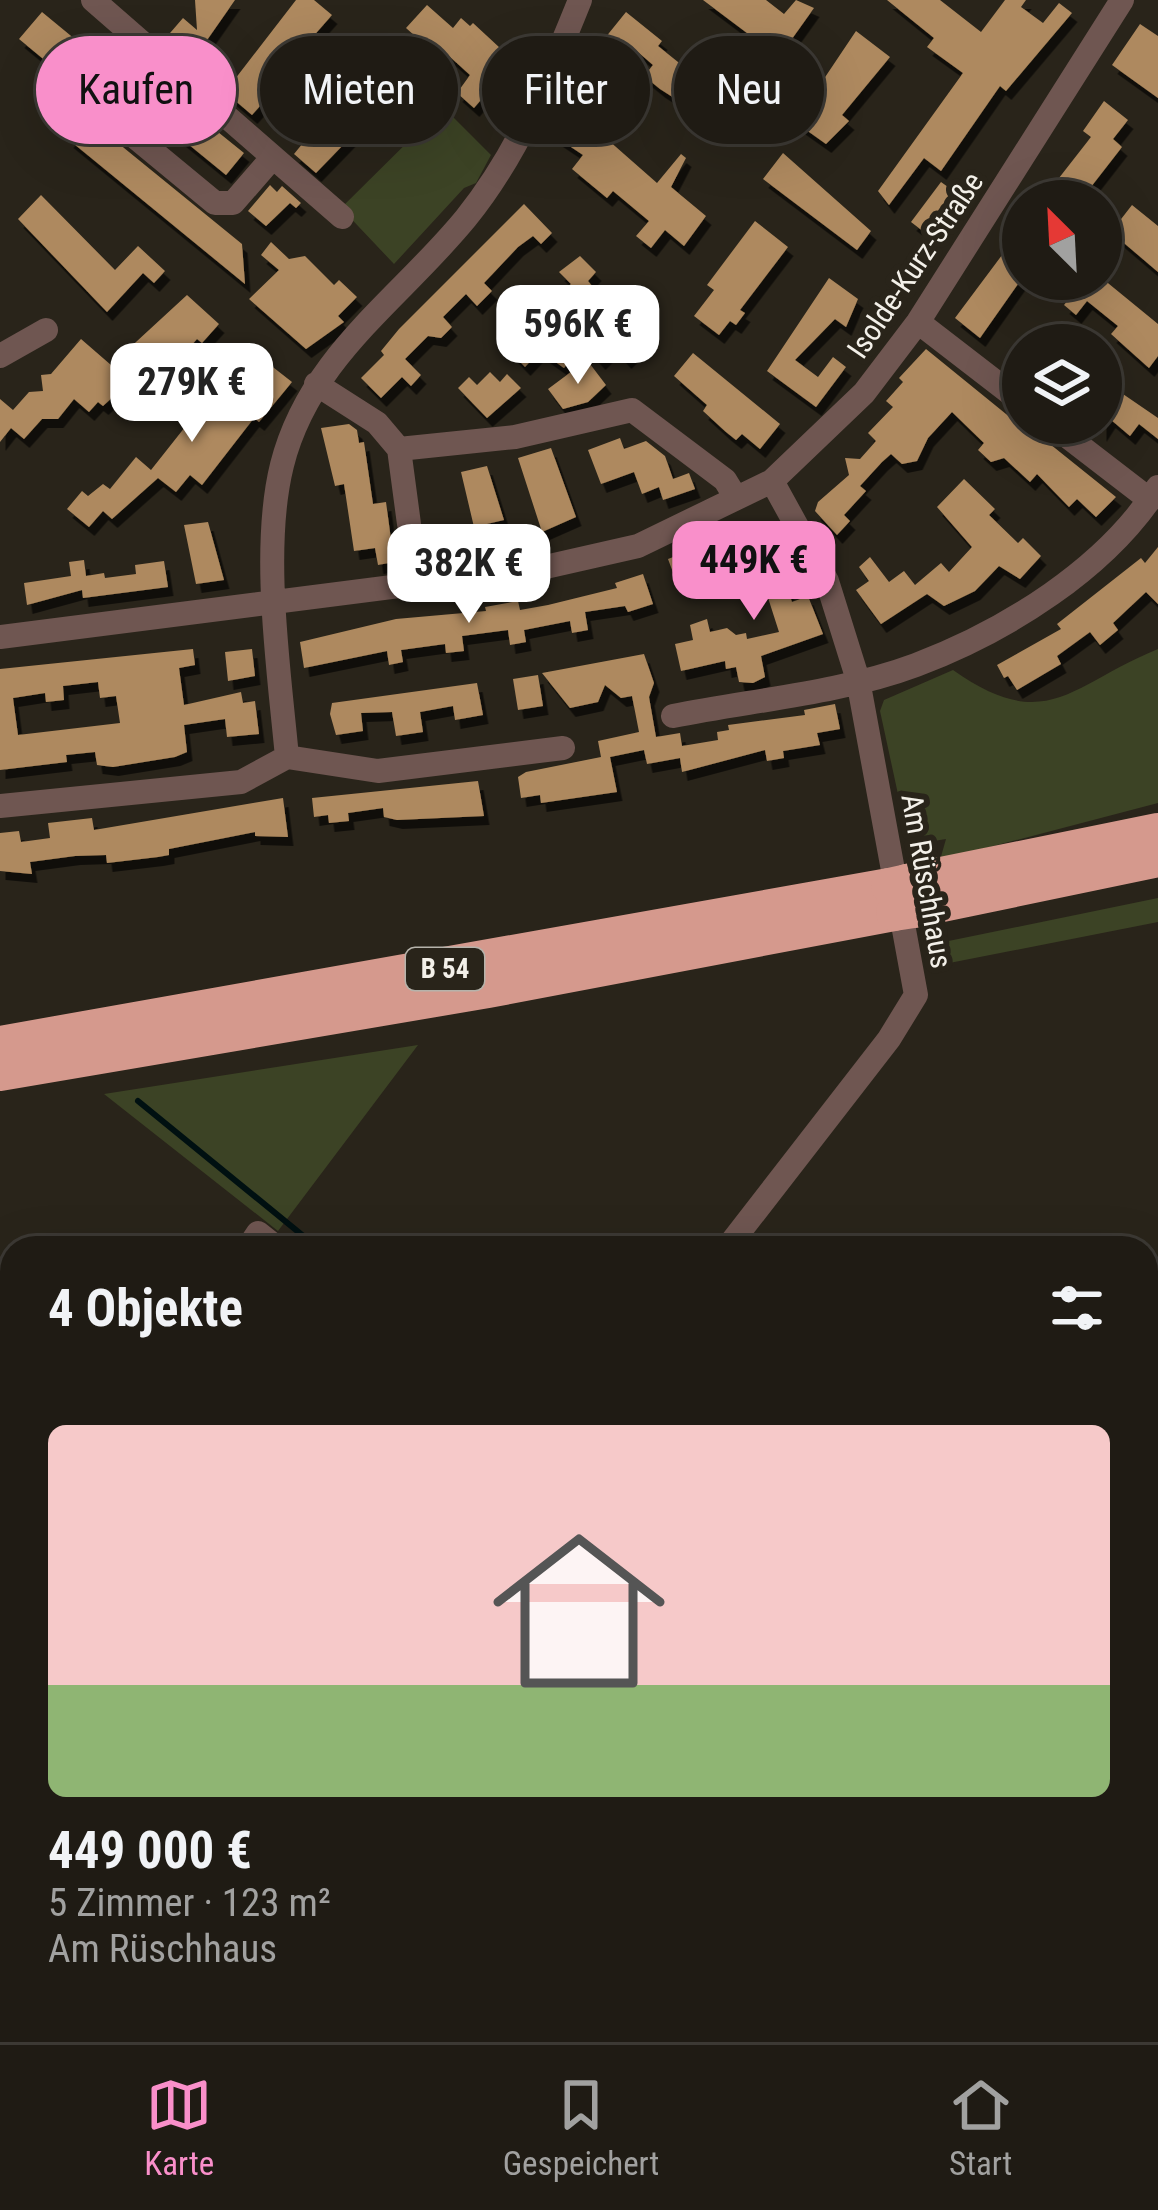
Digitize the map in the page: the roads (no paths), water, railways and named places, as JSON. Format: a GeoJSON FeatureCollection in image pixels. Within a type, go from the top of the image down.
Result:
{"type":"FeatureCollection","features":[{"type":"Feature","properties":{"kind":"highway","name":"B 54"},"geometry":{"type":"LineString","coordinates":[[0,1072],[466,994],[901,898],[1158,830]]}},
{"type":"Feature","properties":{"kind":"highway","name":"B 54"},"geometry":{"type":"LineString","coordinates":[[0,1044],[1158,859]]}},
{"type":"Feature","properties":{"kind":"street"},"geometry":{"type":"LineString","coordinates":[[93,0],[132,36]]}},
{"type":"Feature","properties":{"kind":"street"},"geometry":{"type":"LineString","coordinates":[[287,757],[273,604],[278,487],[292,433],[316,384],[350,338],[455,230],[497,177],[580,0]]}},
{"type":"Feature","properties":{"kind":"street","name":"Isolde-Kurz-Straße"},"geometry":{"type":"LineString","coordinates":[[0,637],[541,568],[638,546],[772,481],[864,393],[918,322],[1122,0]]}},
{"type":"Feature","properties":{"kind":"street"},"geometry":{"type":"LineString","coordinates":[[236,126],[342,217]]}},
{"type":"Feature","properties":{"kind":"street"},"geometry":{"type":"LineString","coordinates":[[144,144],[215,203],[233,203],[273,157]]}},
{"type":"Feature","properties":{"kind":"street"},"geometry":{"type":"LineString","coordinates":[[918,322],[1002,387]]}},
{"type":"Feature","properties":{"kind":"street"},"geometry":{"type":"LineString","coordinates":[[0,356],[46,330]]}},
{"type":"Feature","properties":{"kind":"street"},"geometry":{"type":"LineString","coordinates":[[316,384],[377,423],[399,449],[409,524]]}},
{"type":"Feature","properties":{"kind":"street"},"geometry":{"type":"LineString","coordinates":[[399,449],[515,437],[632,410],[725,480],[736,498]]}},
{"type":"Feature","properties":{"kind":"street"},"geometry":{"type":"LineString","coordinates":[[673,716],[916,665],[1014,617],[1089,565],[1154,493],[1081,444]]}},
{"type":"Feature","properties":{"kind":"street","name":"Am Rüschhaus"},"geometry":{"type":"LineString","coordinates":[[736,1236],[890,1039],[916,995],[859,680],[827,580],[772,481]]}},
{"type":"Feature","properties":{"kind":"street"},"geometry":{"type":"LineString","coordinates":[[0,806],[241,782],[287,757],[378,771],[563,748]]}},
{"type":"Feature","properties":{"kind":"waterway"},"geometry":{"type":"LineString","coordinates":[[138,1101],[303,1236]]}}]}
